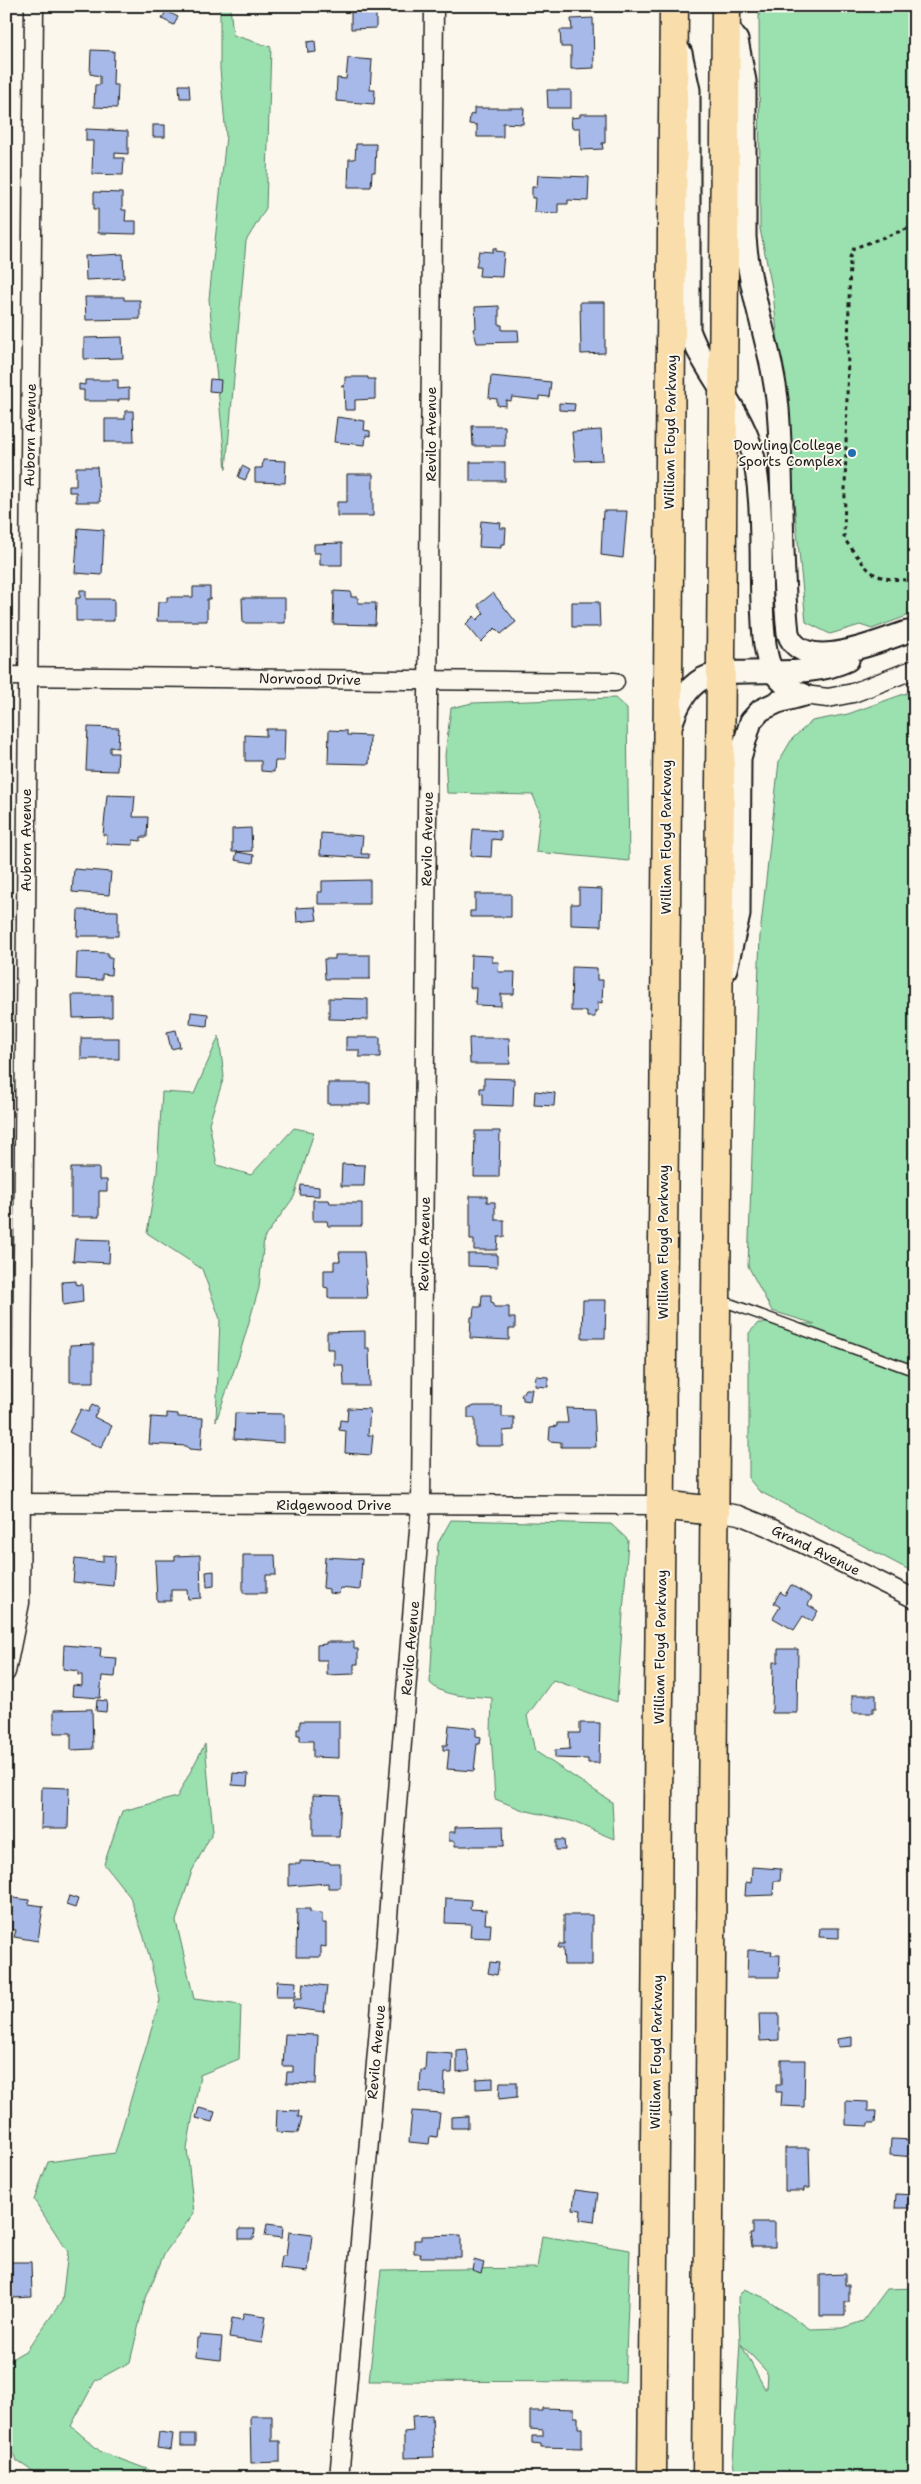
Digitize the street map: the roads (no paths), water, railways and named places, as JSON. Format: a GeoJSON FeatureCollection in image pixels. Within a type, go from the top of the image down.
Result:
{"type":"FeatureCollection","features":[{"type":"Feature","properties":{"kind":"highway","name":"William Floyd Parkway"},"geometry":{"type":"LineString","coordinates":[[652,2478],[674,15]]}},
{"type":"Feature","properties":{"kind":"highway"},"geometry":{"type":"LineString","coordinates":[[707,2478],[720,999],[726,16]]}},
{"type":"Feature","properties":{"kind":"highway"},"geometry":{"type":"LineString","coordinates":[[661,1505],[714,1511]]}},
{"type":"Feature","properties":{"kind":"street","name":"Auborn Avenue"},"geometry":{"type":"LineString","coordinates":[[6,1672],[20,1602],[13,1503],[27,676],[34,6]]}},
{"type":"Feature","properties":{"kind":"street","name":"Revilo Avenue"},"geometry":{"type":"LineString","coordinates":[[339,2478],[379,2029],[421,1506],[434,6]]}},
{"type":"Feature","properties":{"kind":"street"},"geometry":{"type":"LineString","coordinates":[[674,15],[689,90],[689,330],[697,351],[724,393],[747,435],[755,465],[763,618],[769,662],[774,672],[796,692],[828,698],[853,693],[915,668]]}},
{"type":"Feature","properties":{"kind":"street"},"geometry":{"type":"LineString","coordinates":[[726,16],[737,40],[745,81],[745,237],[747,260],[768,352],[778,409],[788,633],[796,647],[811,654],[843,652],[911,630]]}},
{"type":"Feature","properties":{"kind":"street"},"geometry":{"type":"LineString","coordinates":[[667,740],[676,710],[685,694],[701,680],[722,673],[804,671],[835,666],[911,630]]}},
{"type":"Feature","properties":{"kind":"street","name":"Norwood Drive"},"geometry":{"type":"LineString","coordinates":[[6,676],[615,682]]}},
{"type":"Feature","properties":{"kind":"street"},"geometry":{"type":"LineString","coordinates":[[720,999],[739,915],[740,758],[751,721],[761,710],[778,702],[804,695]]}},
{"type":"Feature","properties":{"kind":"street","name":"Ridgewood Drive"},"geometry":{"type":"LineString","coordinates":[[13,1503],[421,1506],[661,1505]]}},
{"type":"Feature","properties":{"kind":"street","name":"Grand Avenue"},"geometry":{"type":"LineString","coordinates":[[714,1511],[740,1515],[771,1528],[915,1599]]}},
{"type":"Feature","properties":{"kind":"lane"},"geometry":{"type":"LineString","coordinates":[[717,1299],[915,1371]]}},
{"type":"Feature","properties":{"kind":"place","name":"Dowling College Sports Complex"},"geometry":{"type":"Point","coordinates":[852,453]}}]}
